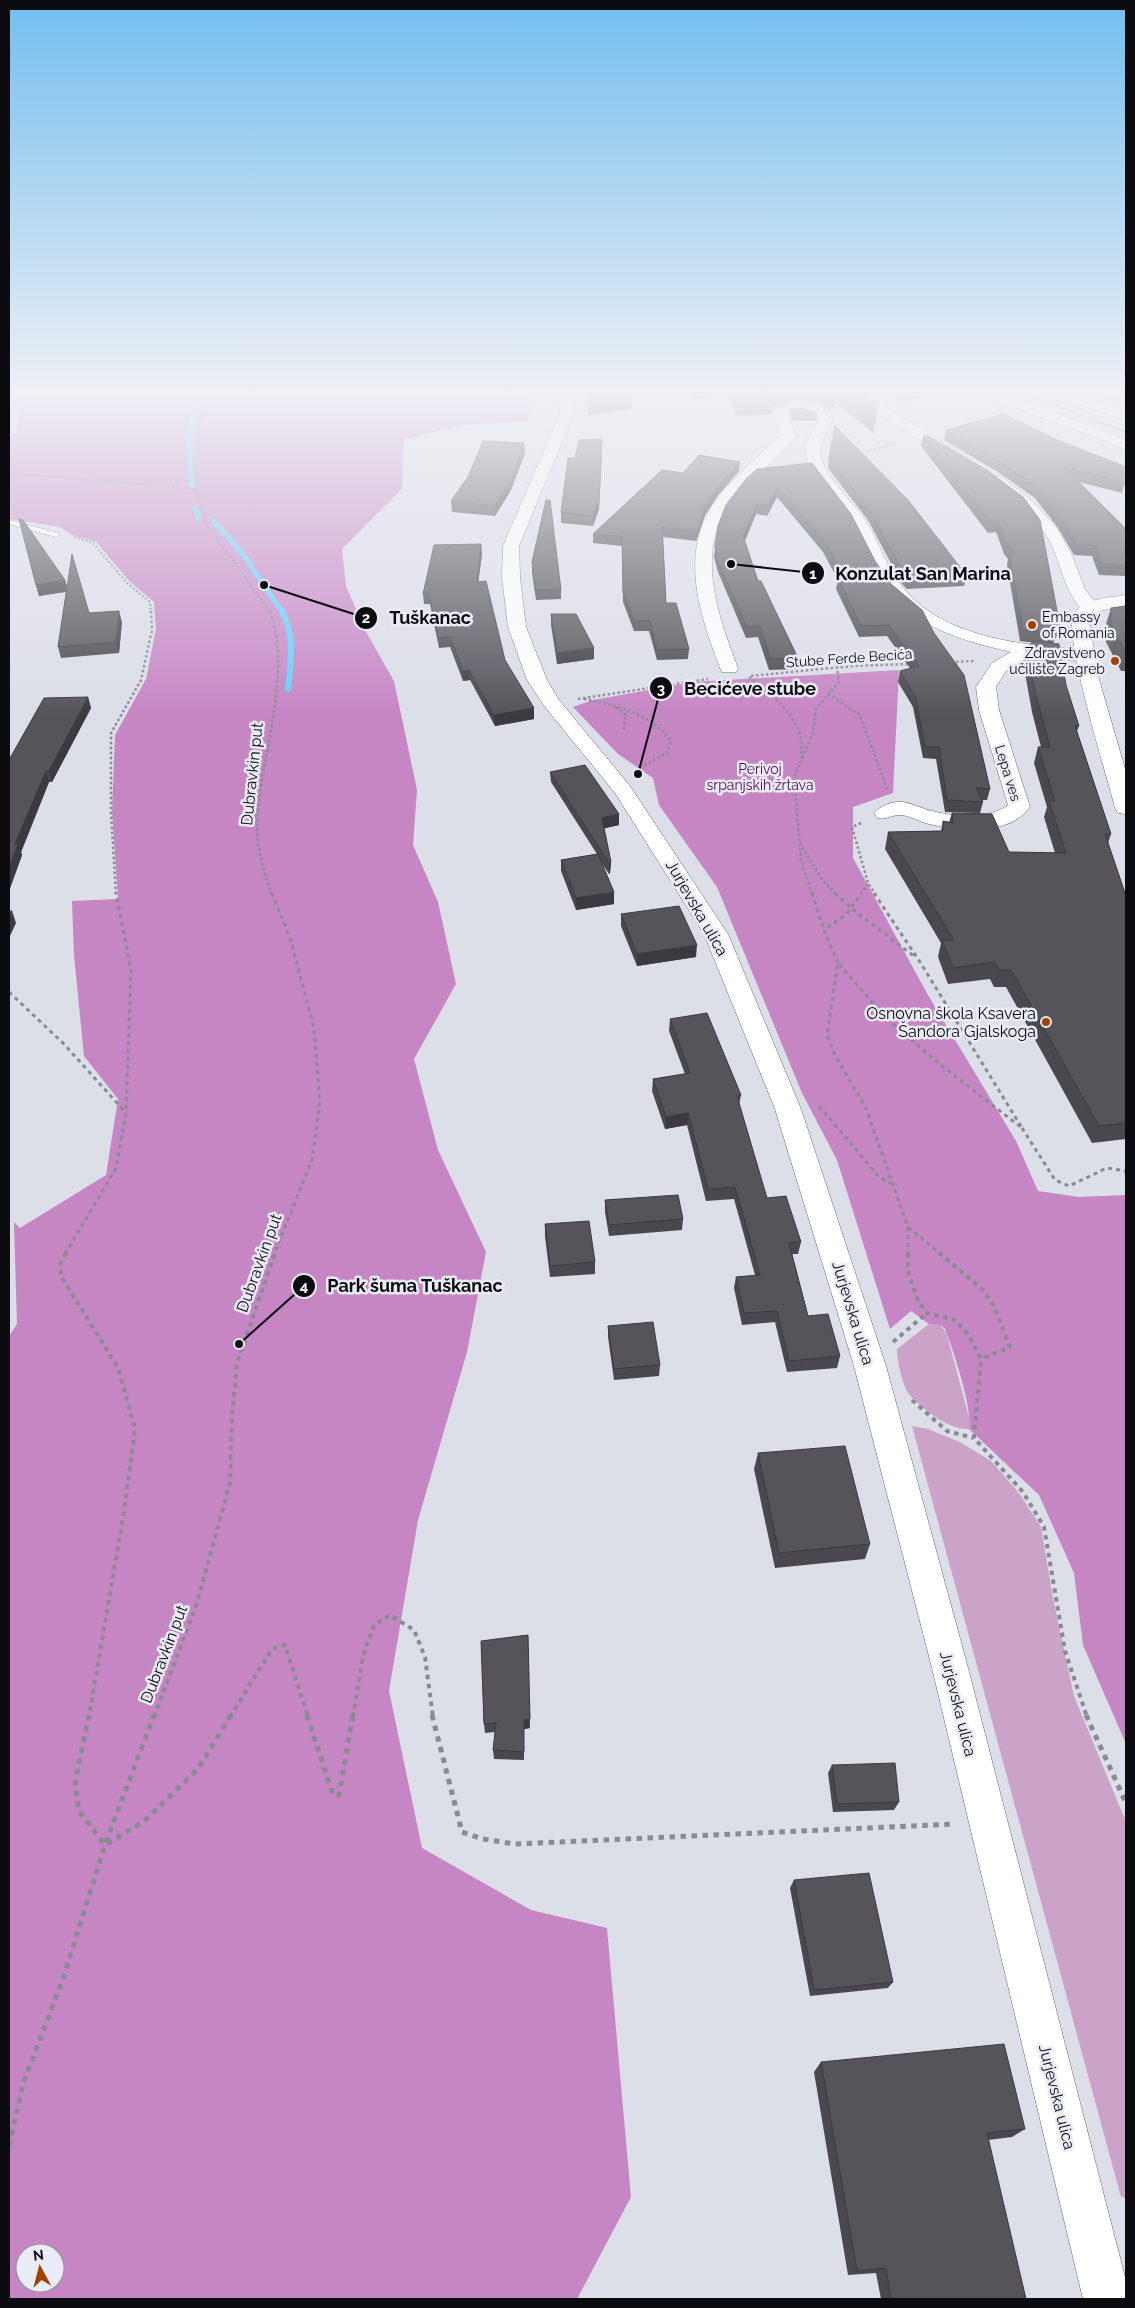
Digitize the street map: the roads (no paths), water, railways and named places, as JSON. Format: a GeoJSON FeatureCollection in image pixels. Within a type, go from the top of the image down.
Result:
{"type":"FeatureCollection","features":[{"type":"Feature","properties":{"kind":"street","name":"Jurjevska ulica"},"geometry":{"type":"LineString","coordinates":[[530,500],[511,546],[510,577],[517,626],[537,680],[552,703],[623,790],[716,934],[788,1109],[870,1366],[950,1668],[1107,2299]]}},
{"type":"Feature","properties":{"kind":"street"},"geometry":{"type":"LineString","coordinates":[[724,500],[704,539],[703,584],[735,672]]}},
{"type":"Feature","properties":{"kind":"street"},"geometry":{"type":"LineString","coordinates":[[842,500],[858,521],[897,592],[918,611],[956,630],[1018,655],[1086,656]]}},
{"type":"Feature","properties":{"kind":"street"},"geometry":{"type":"LineString","coordinates":[[1023,500],[1051,532],[1063,552],[1078,595],[1090,608]]}},
{"type":"Feature","properties":{"kind":"street"},"geometry":{"type":"LineString","coordinates":[[1126,600],[1090,608],[1081,615],[1080,619],[1086,656],[1104,735],[1126,808]]}},
{"type":"Feature","properties":{"kind":"street","name":"Lepa ves"},"geometry":{"type":"LineString","coordinates":[[892,811],[932,818],[973,822],[1003,818],[1019,807],[992,719],[986,687],[999,667],[1018,655]]}},
{"type":"Feature","properties":{"kind":"lane"},"geometry":{"type":"LineString","coordinates":[[9,522],[56,535]]}},
{"type":"Feature","properties":{"kind":"waterway"},"geometry":{"type":"LineString","coordinates":[[195,508],[199,520]]}},
{"type":"Feature","properties":{"kind":"waterway"},"geometry":{"type":"LineString","coordinates":[[214,521],[243,554],[283,613]]}},
{"type":"Feature","properties":{"kind":"waterway"},"geometry":{"type":"LineString","coordinates":[[283,613],[289,630],[291,649],[288,689]]}},
{"type":"Feature","properties":{"kind":"place","name":"Konzulat San Marina"},"geometry":{"type":"Point","coordinates":[731,564]}},
{"type":"Feature","properties":{"kind":"place","name":"Tuškanac"},"geometry":{"type":"Point","coordinates":[264,585]}},
{"type":"Feature","properties":{"kind":"place","name":"Embassy of Romania"},"geometry":{"type":"Point","coordinates":[1032,625]}},
{"type":"Feature","properties":{"kind":"place","name":"Zdravstveno učilište Zagreb"},"geometry":{"type":"Point","coordinates":[1115,661]}},
{"type":"Feature","properties":{"kind":"place","name":"Becićeve stube"},"geometry":{"type":"Point","coordinates":[638,774]}},
{"type":"Feature","properties":{"kind":"place","name":"Osnovna škola Ksavera Šandora Gjalskoga"},"geometry":{"type":"Point","coordinates":[1046,1022]}},
{"type":"Feature","properties":{"kind":"place","name":"Park šuma Tuškanac"},"geometry":{"type":"Point","coordinates":[239,1344]}},
{"type":"Feature","properties":{"kind":"park label","name":"Perivoj srpanjskih žrtava"},"geometry":{"type":"Point","coordinates":[760,778]}}]}
